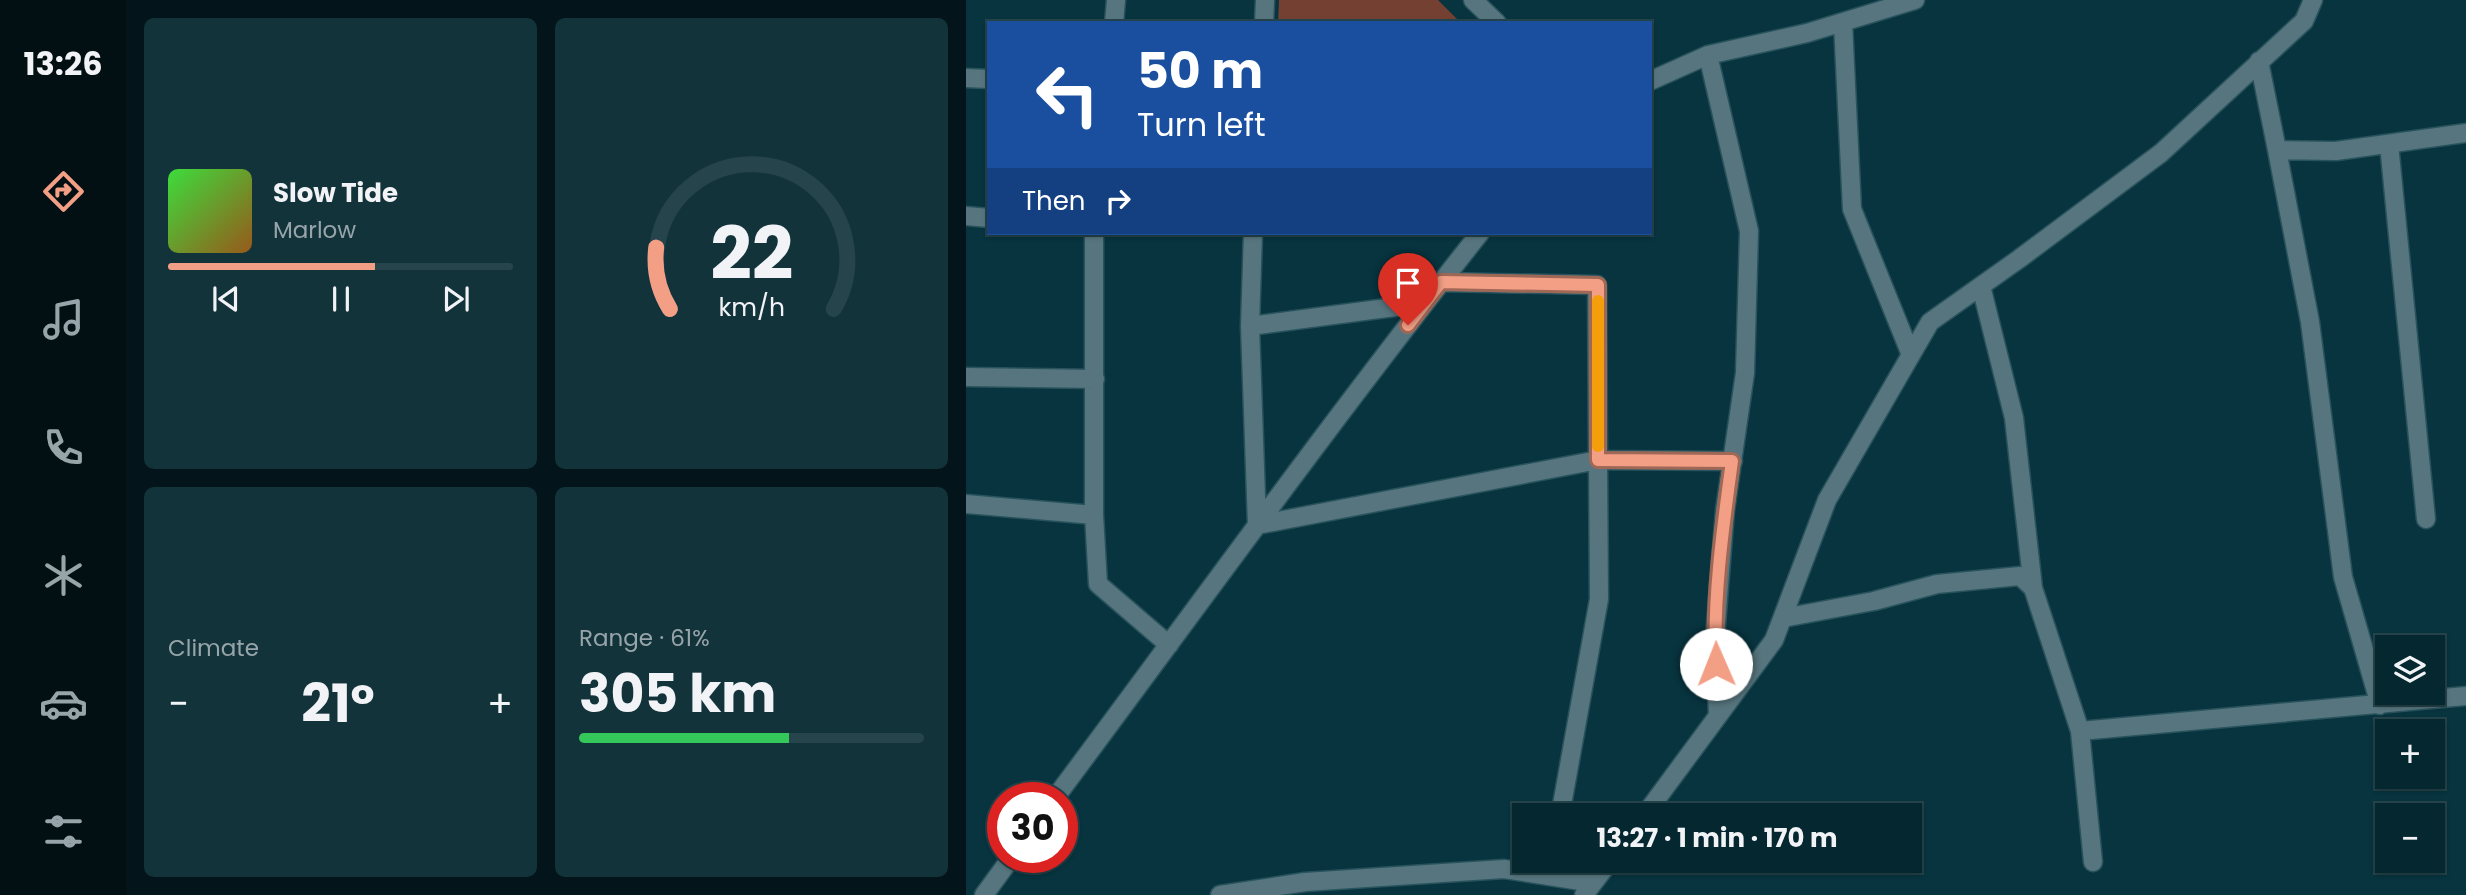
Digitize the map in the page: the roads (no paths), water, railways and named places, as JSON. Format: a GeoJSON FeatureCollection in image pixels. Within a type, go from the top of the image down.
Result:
{"type":"FeatureCollection","features":[{"type":"Feature","properties":{"kind":"street"},"geometry":{"type":"LineString","coordinates":[[1114,21],[1116,0]]}},
{"type":"Feature","properties":{"kind":"street"},"geometry":{"type":"LineString","coordinates":[[1264,21],[1265,0]]}},
{"type":"Feature","properties":{"kind":"street"},"geometry":{"type":"LineString","coordinates":[[1473,0],[1495,21]]}},
{"type":"Feature","properties":{"kind":"street"},"geometry":{"type":"LineString","coordinates":[[1652,80],[1708,55],[1807,33],[1915,0]]}},
{"type":"Feature","properties":{"kind":"street"},"geometry":{"type":"LineString","coordinates":[[1654,803],[1774,640],[1827,500],[1930,321],[2161,153],[2304,21],[2313,0]]}},
{"type":"Feature","properties":{"kind":"street"},"geometry":{"type":"LineString","coordinates":[[1843,23],[1852,209],[1911,355]]}},
{"type":"Feature","properties":{"kind":"street"},"geometry":{"type":"LineString","coordinates":[[1708,55],[1749,231],[1745,373],[1725,510],[1715,638],[1718,716]]}},
{"type":"Feature","properties":{"kind":"street"},"geometry":{"type":"LineString","coordinates":[[2259,61],[2310,322],[2343,577],[2375,688]]}},
{"type":"Feature","properties":{"kind":"street"},"geometry":{"type":"LineString","coordinates":[[966,78],[987,79]]}},
{"type":"Feature","properties":{"kind":"street"},"geometry":{"type":"LineString","coordinates":[[2277,150],[2336,151],[2466,133]]}},
{"type":"Feature","properties":{"kind":"street"},"geometry":{"type":"LineString","coordinates":[[2389,144],[2426,519]]}},
{"type":"Feature","properties":{"kind":"street"},"geometry":{"type":"LineString","coordinates":[[966,216],[987,218]]}},
{"type":"Feature","properties":{"kind":"street"},"geometry":{"type":"LineString","coordinates":[[1094,235],[1094,515],[1098,584],[1169,645]]}},
{"type":"Feature","properties":{"kind":"street"},"geometry":{"type":"LineString","coordinates":[[1253,235],[1250,326],[1257,526]]}},
{"type":"Feature","properties":{"kind":"street"},"geometry":{"type":"LineString","coordinates":[[1067,782],[1478,235]]}},
{"type":"Feature","properties":{"kind":"street"},"geometry":{"type":"LineString","coordinates":[[1441,282],[1598,285],[1600,599],[1562,803]]}},
{"type":"Feature","properties":{"kind":"street"},"geometry":{"type":"LineString","coordinates":[[1981,286],[2014,418],[2033,588],[2080,731],[2094,862]]}},
{"type":"Feature","properties":{"kind":"street"},"geometry":{"type":"LineString","coordinates":[[1250,326],[1425,303]]}},
{"type":"Feature","properties":{"kind":"street"},"geometry":{"type":"LineString","coordinates":[[966,377],[1095,379]]}},
{"type":"Feature","properties":{"kind":"street"},"geometry":{"type":"LineString","coordinates":[[1257,526],[1598,460],[1732,461]]}},
{"type":"Feature","properties":{"kind":"street"},"geometry":{"type":"LineString","coordinates":[[966,503],[1094,515]]}},
{"type":"Feature","properties":{"kind":"street"},"geometry":{"type":"LineString","coordinates":[[1783,618],[1874,601],[1937,584],[2020,576],[2033,588]]}},
{"type":"Feature","properties":{"kind":"street"},"geometry":{"type":"LineString","coordinates":[[2445,698],[2466,696]]}},
{"type":"Feature","properties":{"kind":"street"},"geometry":{"type":"LineString","coordinates":[[2080,731],[2182,720],[2380,705]]}},
{"type":"Feature","properties":{"kind":"street"},"geometry":{"type":"LineString","coordinates":[[1220,895],[1305,882],[1512,869]]}},
{"type":"Feature","properties":{"kind":"street"},"geometry":{"type":"LineString","coordinates":[[984,895],[1000,873]]}},
{"type":"Feature","properties":{"kind":"street"},"geometry":{"type":"LineString","coordinates":[[1559,873],[1589,889],[1601,873]]}}]}
